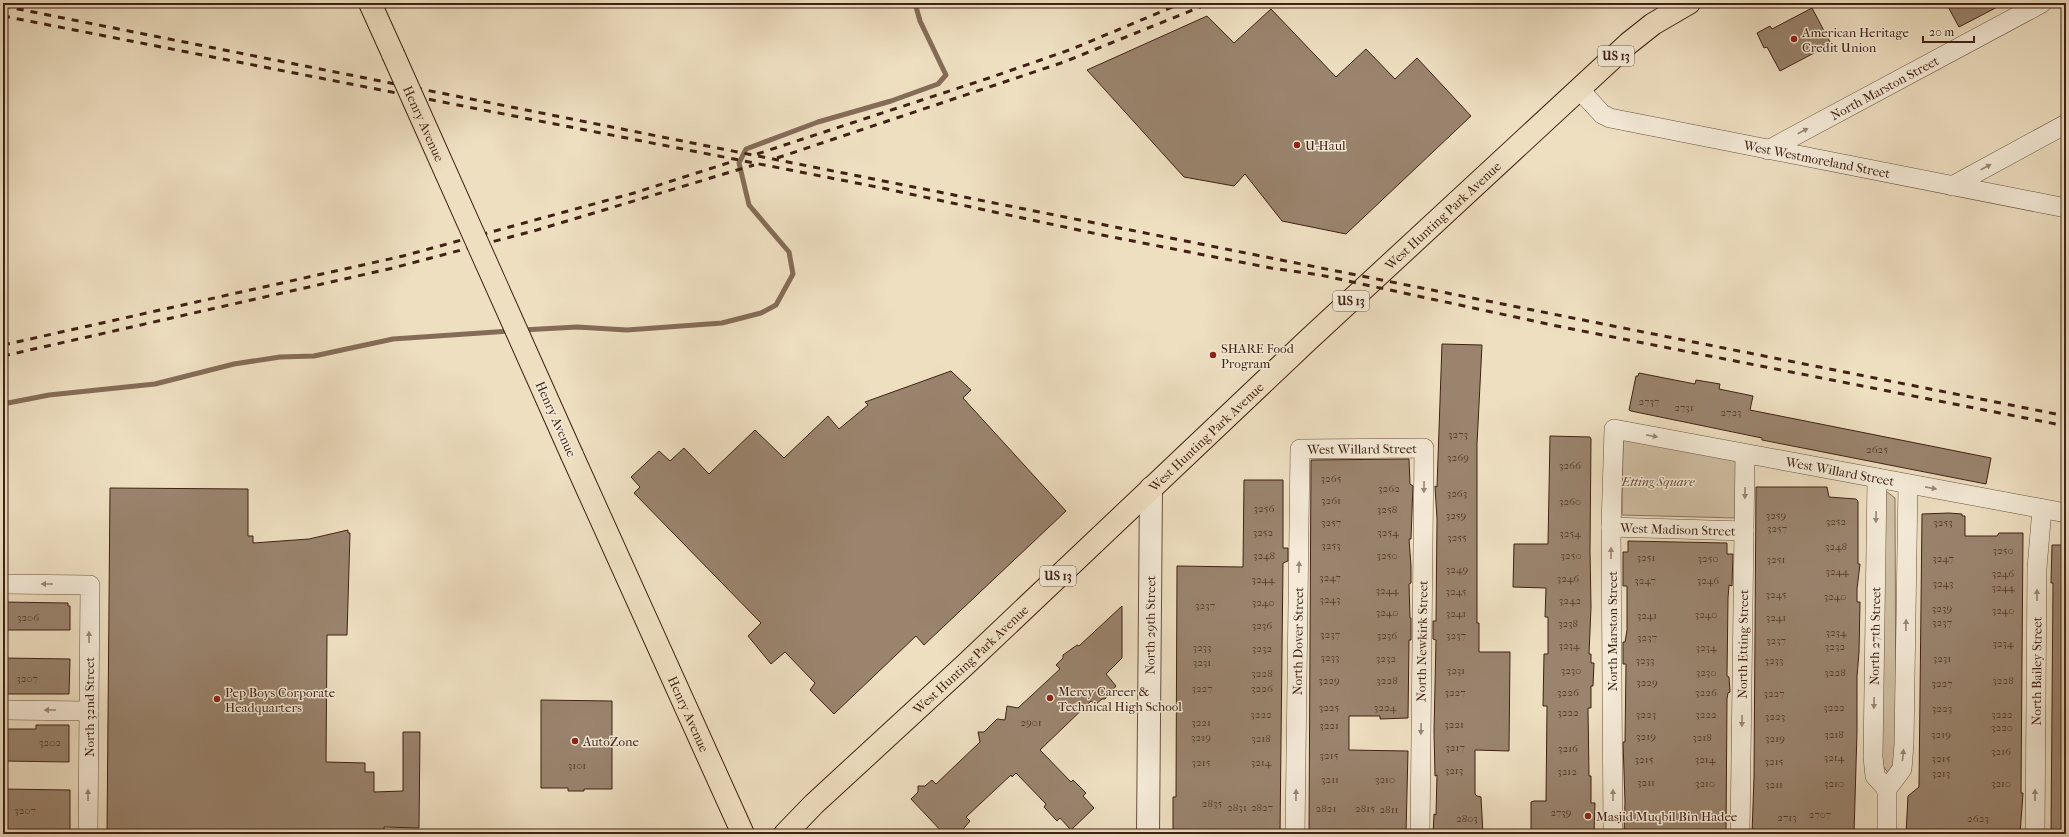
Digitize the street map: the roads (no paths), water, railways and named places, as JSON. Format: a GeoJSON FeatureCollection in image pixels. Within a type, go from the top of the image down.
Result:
{"type":"FeatureCollection","features":[{"type":"Feature","properties":{"kind":"main road","name":"Henry Avenue"},"geometry":{"type":"LineString","coordinates":[[370,3],[743,834]]}},
{"type":"Feature","properties":{"kind":"main road","name":"West Hunting Park Avenue"},"geometry":{"type":"LineString","coordinates":[[785,834],[814,804],[966,664],[1151,488],[1579,89],[1640,34],[1665,16],[1689,3]]}},
{"type":"Feature","properties":{"kind":"street","name":"North Marston Street"},"geometry":{"type":"LineString","coordinates":[[1768,150],[2042,3]]}},
{"type":"Feature","properties":{"kind":"street","name":"West Westmoreland Street"},"geometry":{"type":"LineString","coordinates":[[1579,89],[1602,114],[1610,118],[2066,208]]}},
{"type":"Feature","properties":{"kind":"street"},"geometry":{"type":"LineString","coordinates":[[1952,186],[2066,124]]}},
{"type":"Feature","properties":{"kind":"street","name":"North Marston Street"},"geometry":{"type":"LineString","coordinates":[[1613,834],[1611,527],[1614,429]]}},
{"type":"Feature","properties":{"kind":"street","name":"West Willard Street"},"geometry":{"type":"LineString","coordinates":[[1614,429],[2066,513]]}},
{"type":"Feature","properties":{"kind":"street","name":"West Willard Street"},"geometry":{"type":"LineString","coordinates":[[1300,449],[1424,448]]}},
{"type":"Feature","properties":{"kind":"street","name":"North Newkirk Street"},"geometry":{"type":"LineString","coordinates":[[1420,834],[1424,448]]}},
{"type":"Feature","properties":{"kind":"street","name":"North Dover Street"},"geometry":{"type":"LineString","coordinates":[[1295,834],[1300,449]]}},
{"type":"Feature","properties":{"kind":"street","name":"North Etting Street"},"geometry":{"type":"LineString","coordinates":[[1740,834],[1745,454]]}},
{"type":"Feature","properties":{"kind":"street","name":"North 27th Street"},"geometry":{"type":"LineString","coordinates":[[1877,478],[1873,757],[1875,776],[1887,789]]}},
{"type":"Feature","properties":{"kind":"street"},"geometry":{"type":"LineString","coordinates":[[1887,834],[1887,789],[1902,769],[1904,744],[1908,484]]}},
{"type":"Feature","properties":{"kind":"street","name":"North 29th Street"},"geometry":{"type":"LineString","coordinates":[[1148,834],[1151,488]]}},
{"type":"Feature","properties":{"kind":"street","name":"North Bailey Street"},"geometry":{"type":"LineString","coordinates":[[2035,834],[2037,568],[2042,509]]}},
{"type":"Feature","properties":{"kind":"street","name":"West Madison Street"},"geometry":{"type":"LineString","coordinates":[[1611,527],[1744,531]]}},
{"type":"Feature","properties":{"kind":"street","name":"North 32nd Street"},"geometry":{"type":"LineString","coordinates":[[3,584],[90,585],[88,834]]}},
{"type":"Feature","properties":{"kind":"street"},"geometry":{"type":"LineString","coordinates":[[3,710],[89,711]]}},
{"type":"Feature","properties":{"kind":"waterway"},"geometry":{"type":"LineString","coordinates":[[522,330],[577,327],[627,330],[722,323],[761,313],[776,305],[793,274],[789,252],[749,205],[739,163],[746,149],[818,122],[891,101],[938,84],[946,75],[920,21],[915,3]]}},
{"type":"Feature","properties":{"kind":"waterway"},"geometry":{"type":"LineString","coordinates":[[3,404],[49,395],[155,384],[234,364],[280,357],[314,356],[393,339],[510,331]]}},
{"type":"Feature","properties":{"kind":"railway"},"geometry":{"type":"LineString","coordinates":[[757,154],[989,78],[1072,49],[1182,3]]}},
{"type":"Feature","properties":{"kind":"railway"},"geometry":{"type":"LineString","coordinates":[[777,158],[1064,62],[1210,3]]}},
{"type":"Feature","properties":{"kind":"railway"},"geometry":{"type":"LineString","coordinates":[[3,6],[2066,416]]}},
{"type":"Feature","properties":{"kind":"railway"},"geometry":{"type":"LineString","coordinates":[[3,16],[882,188],[1102,235],[1271,268],[1320,275],[1557,326],[2066,426]]}},
{"type":"Feature","properties":{"kind":"railway"},"geometry":{"type":"LineString","coordinates":[[3,345],[403,256],[634,193],[734,161]]}},
{"type":"Feature","properties":{"kind":"railway"},"geometry":{"type":"LineString","coordinates":[[3,356],[393,268],[537,230],[754,165]]}},
{"type":"Feature","properties":{"kind":"place","name":"American Heritage Credit Union"},"geometry":{"type":"Point","coordinates":[1794,39]}},
{"type":"Feature","properties":{"kind":"place","name":"U-Haul"},"geometry":{"type":"Point","coordinates":[1297,145]}},
{"type":"Feature","properties":{"kind":"place","name":"SHARE Food Program"},"geometry":{"type":"Point","coordinates":[1213,355]}},
{"type":"Feature","properties":{"kind":"place","name":"Mercy Career & Technical High School"},"geometry":{"type":"Point","coordinates":[1050,698]}},
{"type":"Feature","properties":{"kind":"place","name":"Pep Boys Corporate Headquarters"},"geometry":{"type":"Point","coordinates":[217,699]}},
{"type":"Feature","properties":{"kind":"place","name":"AutoZone"},"geometry":{"type":"Point","coordinates":[575,741]}},
{"type":"Feature","properties":{"kind":"place","name":"Masjid Muqbil Bin Hadee"},"geometry":{"type":"Point","coordinates":[1588,816]}},
{"type":"Feature","properties":{"kind":"park label","name":"Etting Square"},"geometry":{"type":"Point","coordinates":[1658,481]}}]}
